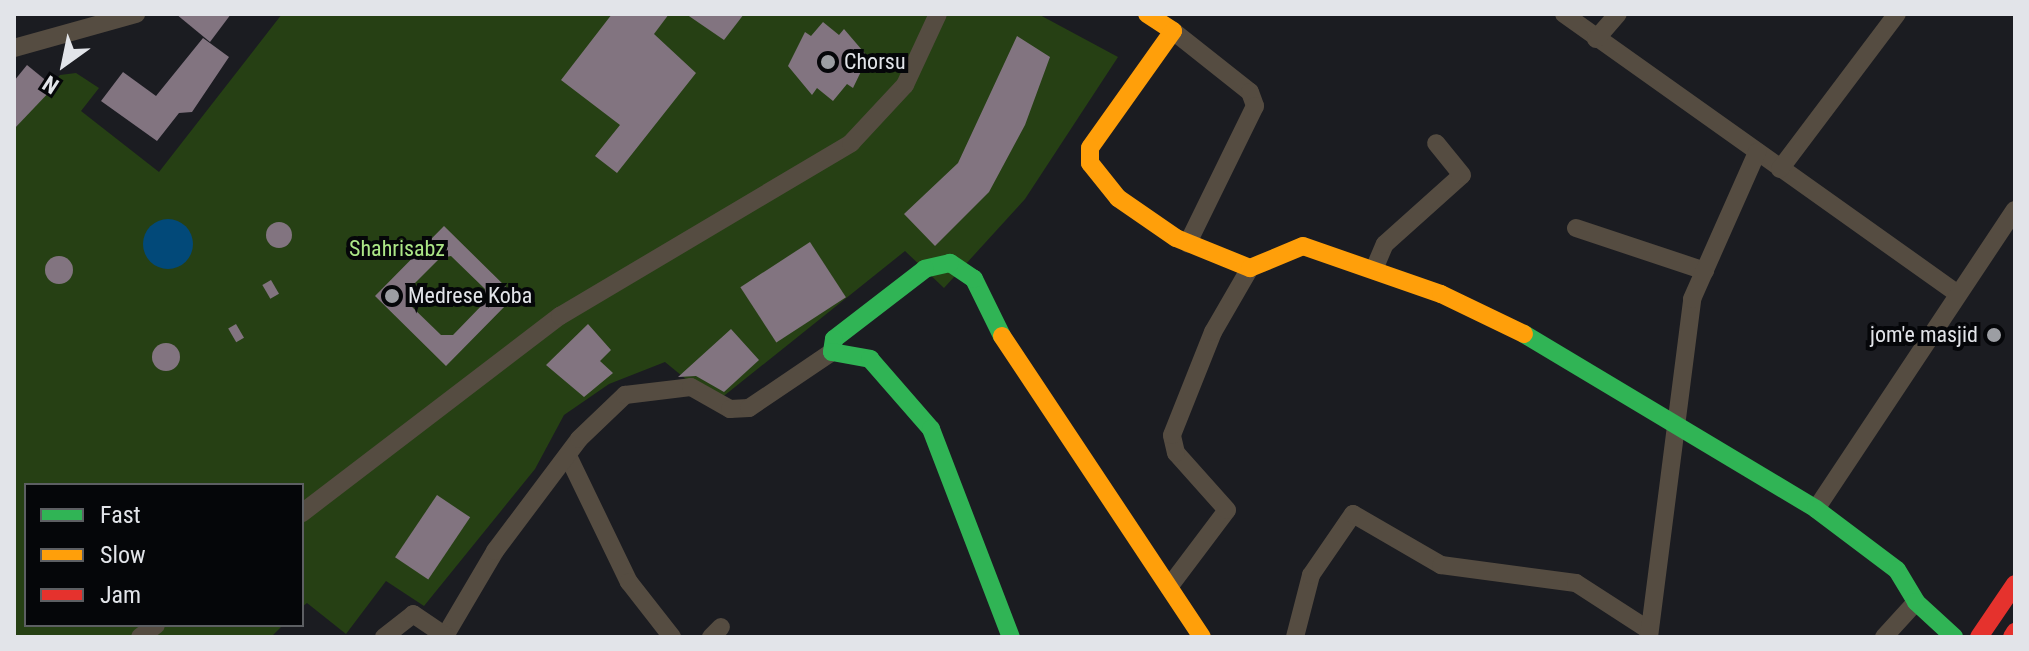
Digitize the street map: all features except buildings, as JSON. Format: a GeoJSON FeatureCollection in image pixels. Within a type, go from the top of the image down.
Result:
{"type":"FeatureCollection","features":[{"type":"Feature","properties":{"kind":"street"},"geometry":{"type":"LineString","coordinates":[[14,48],[136,14]]}},
{"type":"Feature","properties":{"kind":"street"},"geometry":{"type":"LineString","coordinates":[[304,511],[560,316],[851,143],[905,85],[938,14]]}},
{"type":"Feature","properties":{"kind":"street"},"geometry":{"type":"LineString","coordinates":[[1147,14],[1250,92],[1255,106],[1188,243]]}},
{"type":"Feature","properties":{"kind":"street"},"geometry":{"type":"LineString","coordinates":[[1564,14],[1957,293]]}},
{"type":"Feature","properties":{"kind":"street"},"geometry":{"type":"LineString","coordinates":[[1596,39],[1618,14]]}},
{"type":"Feature","properties":{"kind":"street"},"geometry":{"type":"LineString","coordinates":[[1780,169],[1897,14]]}},
{"type":"Feature","properties":{"kind":"street"},"geometry":{"type":"LineString","coordinates":[[1173,31],[1090,148],[1090,163],[1118,198],[1188,243],[1250,268]]}},
{"type":"Feature","properties":{"kind":"street"},"geometry":{"type":"LineString","coordinates":[[1375,267],[1385,244],[1462,175],[1436,143]]}},
{"type":"Feature","properties":{"kind":"street"},"geometry":{"type":"LineString","coordinates":[[1295,637],[1311,575],[1353,514],[1441,565],[1576,583],[1648,633],[1692,299],[1757,152]]}},
{"type":"Feature","properties":{"kind":"street"},"geometry":{"type":"LineString","coordinates":[[1816,509],[2015,210]]}},
{"type":"Feature","properties":{"kind":"street"},"geometry":{"type":"LineString","coordinates":[[1576,228],[1705,271]]}},
{"type":"Feature","properties":{"kind":"street"},"geometry":{"type":"LineString","coordinates":[[1169,587],[1227,510],[1176,453],[1172,435],[1213,332],[1250,268],[1303,246],[1375,267],[1574,357],[1678,418],[1816,509],[1897,570],[1916,602],[1954,637]]}},
{"type":"Feature","properties":{"kind":"street"},"geometry":{"type":"LineString","coordinates":[[832,352],[834,339],[914,277],[950,263],[974,279],[1018,367],[1202,637]]}},
{"type":"Feature","properties":{"kind":"street"},"geometry":{"type":"LineString","coordinates":[[384,637],[413,614],[446,636],[495,551],[568,456],[625,395],[691,387],[730,409],[749,408],[832,352],[870,359],[931,429],[1011,637]]}},
{"type":"Feature","properties":{"kind":"street"},"geometry":{"type":"LineString","coordinates":[[568,456],[629,582],[672,637]]}},
{"type":"Feature","properties":{"kind":"street"},"geometry":{"type":"LineString","coordinates":[[1979,637],[2015,584]]}},
{"type":"Feature","properties":{"kind":"street"},"geometry":{"type":"LineString","coordinates":[[1884,637],[1916,602]]}},
{"type":"Feature","properties":{"kind":"green space","name":"Shahrisabz"},"geometry":{"type":"Polygon","coordinates":[[[282,14],[1038,14],[1118,57],[1025,199],[944,288],[905,251],[715,403],[665,362],[609,384],[564,415],[535,469],[424,606],[386,581],[346,634],[307,603],[304,605],[304,483],[24,483],[24,627],[281,627],[271,637],[14,637],[14,129],[60,75],[76,73],[99,88],[81,111],[159,172],[282,14]]]}},
{"type":"Feature","properties":{"kind":"water"},"geometry":{"type":"Polygon","coordinates":[[[168,219],[186,226],[193,244],[186,262],[168,269],[150,262],[143,244],[150,226],[168,219]]]}},
{"type":"Feature","properties":{"kind":"traffic: fast"},"geometry":{"type":"LineString","coordinates":[[1002,336],[974,279],[950,263],[925,269],[834,339],[832,352],[870,359],[931,429],[1011,637]]}},
{"type":"Feature","properties":{"kind":"traffic: fast"},"geometry":{"type":"LineString","coordinates":[[1524,334],[1816,509],[1897,570],[1916,602],[1954,637]]}},
{"type":"Feature","properties":{"kind":"traffic: slow"},"geometry":{"type":"LineString","coordinates":[[1147,14],[1173,31],[1090,148],[1090,163],[1118,198],[1176,238],[1250,268],[1303,246],[1441,294],[1524,334]]}},
{"type":"Feature","properties":{"kind":"traffic: slow"},"geometry":{"type":"LineString","coordinates":[[1002,336],[1202,637]]}},
{"type":"Feature","properties":{"kind":"traffic: jam"},"geometry":{"type":"LineString","coordinates":[[1979,637],[2015,584]]}},
{"type":"Feature","properties":{"kind":"traffic: jam"},"geometry":{"type":"LineString","coordinates":[[2012,637],[2015,632]]}},
{"type":"Feature","properties":{"kind":"place","name":"Chorsu"},"geometry":{"type":"Point","coordinates":[828,62]}},
{"type":"Feature","properties":{"kind":"place","name":"Medrese Koba"},"geometry":{"type":"Point","coordinates":[392,296]}},
{"type":"Feature","properties":{"kind":"place","name":"jom'e masjid"},"geometry":{"type":"Point","coordinates":[1994,335]}}]}
